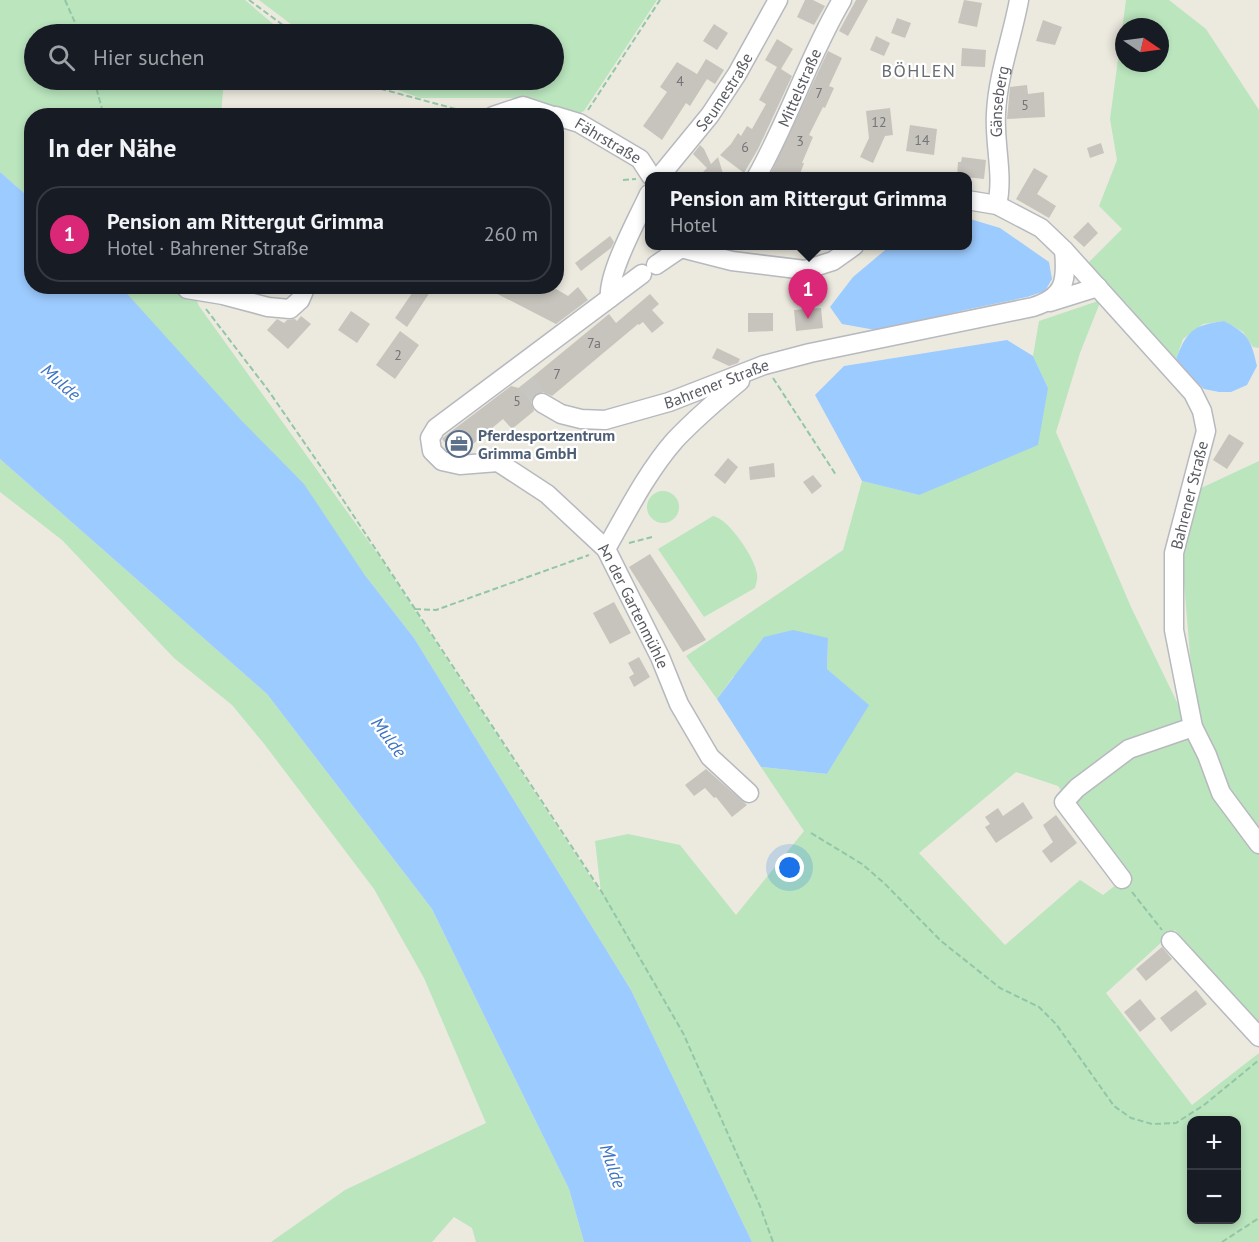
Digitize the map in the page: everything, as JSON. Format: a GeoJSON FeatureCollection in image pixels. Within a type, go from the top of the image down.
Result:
{"type":"FeatureCollection","features":[{"type":"Feature","properties":{"kind":"street","name":"Seumestraße"},"geometry":{"type":"LineString","coordinates":[[664,172],[715,107],[737,74],[778,0]]}},
{"type":"Feature","properties":{"kind":"street","name":"Mittelstraße"},"geometry":{"type":"LineString","coordinates":[[760,172],[771,152],[817,46],[842,0]]}},
{"type":"Feature","properties":{"kind":"street","name":"Gänseberg"},"geometry":{"type":"LineString","coordinates":[[997,206],[1000,182],[996,115],[1002,66],[1019,0]]}},
{"type":"Feature","properties":{"kind":"street","name":"Fährstraße"},"geometry":{"type":"LineString","coordinates":[[564,119],[579,123],[640,159],[648,172]]}},
{"type":"Feature","properties":{"kind":"street","name":"Bahrener Straße"},"geometry":{"type":"LineString","coordinates":[[972,201],[997,206],[1041,228],[1064,250],[1193,393],[1202,411],[1206,431],[1174,553],[1174,630],[1194,727],[1208,755],[1221,793],[1259,844]]}},
{"type":"Feature","properties":{"kind":"street"},"geometry":{"type":"LineString","coordinates":[[610,298],[609,289],[614,273],[645,203]]}},
{"type":"Feature","properties":{"kind":"street"},"geometry":{"type":"LineString","coordinates":[[606,549],[548,494],[498,462],[460,465],[442,461],[432,451],[430,438],[436,428],[520,375],[610,298],[676,250]]}},
{"type":"Feature","properties":{"kind":"street"},"geometry":{"type":"LineString","coordinates":[[695,250],[732,261],[805,270],[834,261],[849,250]]}},
{"type":"Feature","properties":{"kind":"street"},"geometry":{"type":"LineString","coordinates":[[1048,302],[1059,292],[1064,282],[1066,272],[1064,250]]}},
{"type":"Feature","properties":{"kind":"street","name":"Bahrener Straße"},"geometry":{"type":"LineString","coordinates":[[543,403],[561,414],[581,419],[605,420],[669,402],[757,369],[810,353],[1033,307],[1098,288]]}},
{"type":"Feature","properties":{"kind":"street"},"geometry":{"type":"LineString","coordinates":[[217,294],[268,307],[290,309],[300,300],[303,294]]}},
{"type":"Feature","properties":{"kind":"street","name":"An der Gartenmühle"},"geometry":{"type":"LineString","coordinates":[[749,793],[710,757],[684,713],[660,657],[606,549],[649,475],[675,441],[705,410],[757,369]]}},
{"type":"Feature","properties":{"kind":"street"},"geometry":{"type":"LineString","coordinates":[[1122,879],[1064,802],[1077,788],[1128,748],[1194,727]]}},
{"type":"Feature","properties":{"kind":"street"},"geometry":{"type":"LineString","coordinates":[[1171,941],[1259,1037]]}},
{"type":"Feature","properties":{"kind":"path"},"geometry":{"type":"LineString","coordinates":[[65,0],[76,24]]}},
{"type":"Feature","properties":{"kind":"path"},"geometry":{"type":"LineString","coordinates":[[249,0],[281,24]]}},
{"type":"Feature","properties":{"kind":"path"},"geometry":{"type":"LineString","coordinates":[[579,123],[660,0]]}},
{"type":"Feature","properties":{"kind":"path"},"geometry":{"type":"LineString","coordinates":[[97,90],[102,108]]}},
{"type":"Feature","properties":{"kind":"path"},"geometry":{"type":"LineString","coordinates":[[385,90],[451,108]]}},
{"type":"Feature","properties":{"kind":"path"},"geometry":{"type":"LineString","coordinates":[[206,309],[268,390],[603,894],[683,1033],[760,1206],[773,1242]]}},
{"type":"Feature","properties":{"kind":"path"},"geometry":{"type":"LineString","coordinates":[[757,369],[836,475]]}},
{"type":"Feature","properties":{"kind":"path"},"geometry":{"type":"LineString","coordinates":[[413,609],[436,610],[606,549]]}},
{"type":"Feature","properties":{"kind":"path"},"geometry":{"type":"LineString","coordinates":[[811,833],[862,864],[941,941],[1000,988],[1039,1007],[1056,1024],[1114,1106],[1131,1118],[1152,1124],[1176,1123],[1204,1106],[1259,1060]]}},
{"type":"Feature","properties":{"kind":"path"},"geometry":{"type":"LineString","coordinates":[[1122,879],[1171,941]]}},
{"type":"Feature","properties":{"kind":"path"},"geometry":{"type":"LineString","coordinates":[[1222,1242],[1259,1218]]}},
{"type":"Feature","properties":{"kind":"green space"},"geometry":{"type":"Polygon","coordinates":[[[0,0],[245,0],[273,24],[24,24],[24,90],[223,90],[222,108],[24,108],[24,193],[0,172],[0,0]]]}},
{"type":"Feature","properties":{"kind":"green space"},"geometry":{"type":"Polygon","coordinates":[[[259,0],[657,0],[584,111],[574,116],[564,112],[564,108],[553,108],[516,98],[420,98],[398,90],[564,90],[564,24],[291,24],[259,0]]]}},
{"type":"Feature","properties":{"kind":"green space"},"geometry":{"type":"Polygon","coordinates":[[[1126,0],[1169,0],[1206,29],[1259,110],[1259,348],[1253,347],[1243,332],[1224,321],[1203,324],[1183,339],[1175,362],[1127,304],[1086,265],[1122,229],[1099,206],[1117,160],[1110,119],[1116,72],[1169,72],[1169,18],[1124,18],[1126,0]]]}},
{"type":"Feature","properties":{"kind":"green space"},"geometry":{"type":"Polygon","coordinates":[[[127,294],[194,294],[199,306],[379,556],[601,893],[595,841],[628,834],[680,845],[736,915],[804,831],[761,767],[827,774],[868,705],[827,669],[828,638],[733,677],[717,699],[686,656],[843,550],[862,481],[919,495],[1048,388],[1033,356],[1039,321],[1101,300],[1080,353],[1056,432],[1131,607],[1202,754],[1194,702],[1182,559],[1199,489],[1259,461],[1259,1026],[1175,930],[1106,993],[1192,1105],[1259,1053],[1259,1242],[752,1242],[631,990],[414,638],[364,574],[127,294]],[[1016,772],[919,853],[1005,945],[1080,880],[1103,895],[1126,877],[1058,786],[1016,772]]]}},
{"type":"Feature","properties":{"kind":"green space"},"geometry":{"type":"Polygon","coordinates":[[[0,459],[267,694],[432,909],[569,1189],[584,1242],[476,1242],[472,1228],[454,1217],[432,1242],[271,1242],[345,1190],[486,1123],[424,978],[374,889],[232,705],[174,658],[62,540],[0,492],[0,459]]]}},
{"type":"Feature","properties":{"kind":"green space"},"geometry":{"type":"Polygon","coordinates":[[[663,491],[675,495],[679,507],[675,519],[663,523],[651,519],[647,507],[651,495],[663,491]]]}},
{"type":"Feature","properties":{"kind":"green space"},"geometry":{"type":"Polygon","coordinates":[[[713,516],[726,524],[740,540],[752,559],[757,578],[755,588],[704,617],[658,549],[713,516]]]}},
{"type":"Feature","properties":{"kind":"water","name":"Mulde"},"geometry":{"type":"Polygon","coordinates":[[[0,172],[24,193],[24,294],[127,294],[240,419],[304,484],[364,574],[414,638],[631,990],[752,1242],[584,1242],[569,1189],[432,909],[267,694],[0,459],[0,172]]]}},
{"type":"Feature","properties":{"kind":"water"},"geometry":{"type":"Polygon","coordinates":[[[972,220],[1000,228],[1049,262],[1052,279],[1045,291],[1027,297],[881,331],[842,324],[830,307],[853,277],[885,250],[972,250],[972,220]]]}},
{"type":"Feature","properties":{"kind":"water"},"geometry":{"type":"Polygon","coordinates":[[[1224,321],[1247,338],[1253,349],[1257,366],[1247,385],[1231,392],[1204,389],[1175,362],[1183,344],[1192,332],[1204,325],[1224,321]]]}},
{"type":"Feature","properties":{"kind":"water"},"geometry":{"type":"Polygon","coordinates":[[[1007,340],[1033,356],[1048,388],[1038,445],[919,495],[862,481],[815,395],[844,366],[1007,340]]]}},
{"type":"Feature","properties":{"kind":"water"},"geometry":{"type":"Polygon","coordinates":[[[793,630],[828,638],[827,669],[869,705],[827,774],[761,767],[717,699],[764,637],[793,630]]]}},
{"type":"Feature","properties":{"kind":"building"},"geometry":{"type":"Polygon","coordinates":[[[805,0],[813,0],[825,6],[814,25],[797,17],[805,0]]]}},
{"type":"Feature","properties":{"kind":"building"},"geometry":{"type":"Polygon","coordinates":[[[856,0],[868,0],[848,36],[839,31],[856,0]]]}},
{"type":"Feature","properties":{"kind":"building"},"geometry":{"type":"Polygon","coordinates":[[[964,0],[982,3],[977,27],[958,23],[964,0]]]}},
{"type":"Feature","properties":{"kind":"building"},"geometry":{"type":"Polygon","coordinates":[[[897,18],[911,23],[905,38],[891,33],[897,18]]]}},
{"type":"Feature","properties":{"kind":"building"},"geometry":{"type":"Polygon","coordinates":[[[1043,20],[1062,27],[1055,45],[1036,41],[1043,20]]]}},
{"type":"Feature","properties":{"kind":"building"},"geometry":{"type":"Polygon","coordinates":[[[714,24],[728,33],[717,50],[703,41],[714,24]]]}},
{"type":"Feature","properties":{"kind":"building"},"geometry":{"type":"Polygon","coordinates":[[[876,36],[890,43],[884,56],[870,50],[876,36]]]}},
{"type":"Feature","properties":{"kind":"building"},"geometry":{"type":"Polygon","coordinates":[[[777,39],[793,49],[781,69],[792,76],[758,149],[743,172],[720,155],[738,133],[741,136],[747,126],[752,129],[766,104],[759,100],[777,67],[765,60],[777,39]]]}},
{"type":"Feature","properties":{"kind":"building"},"geometry":{"type":"Polygon","coordinates":[[[962,48],[986,50],[985,67],[961,66],[962,48]]]}},
{"type":"Feature","properties":{"kind":"building"},"geometry":{"type":"Polygon","coordinates":[[[828,51],[842,58],[829,86],[834,88],[809,135],[813,137],[802,163],[804,163],[801,172],[771,172],[828,51]]]}},
{"type":"Feature","properties":{"kind":"building"},"geometry":{"type":"Polygon","coordinates":[[[706,59],[724,70],[715,84],[707,79],[690,106],[686,103],[662,140],[643,126],[667,92],[660,87],[677,62],[697,74],[706,59]]]}},
{"type":"Feature","properties":{"kind":"building"},"geometry":{"type":"Polygon","coordinates":[[[1027,85],[1028,94],[1044,92],[1045,117],[1007,119],[1010,87],[1027,85]]]}},
{"type":"Feature","properties":{"kind":"building"},"geometry":{"type":"Polygon","coordinates":[[[890,108],[893,135],[885,136],[873,163],[860,157],[869,138],[866,111],[890,108]]]}},
{"type":"Feature","properties":{"kind":"building"},"geometry":{"type":"Polygon","coordinates":[[[910,125],[937,129],[934,155],[906,151],[910,125]]]}},
{"type":"Feature","properties":{"kind":"building"},"geometry":{"type":"Polygon","coordinates":[[[1101,143],[1104,153],[1090,158],[1087,148],[1101,143]]]}},
{"type":"Feature","properties":{"kind":"building"},"geometry":{"type":"Polygon","coordinates":[[[700,145],[711,164],[718,157],[722,172],[703,172],[707,168],[693,154],[700,145]]]}},
{"type":"Feature","properties":{"kind":"building"},"geometry":{"type":"Polygon","coordinates":[[[962,157],[986,160],[984,179],[972,178],[972,172],[957,172],[958,162],[961,162],[962,157]]]}},
{"type":"Feature","properties":{"kind":"building"},"geometry":{"type":"Polygon","coordinates":[[[1034,168],[1048,176],[1037,194],[1056,206],[1049,218],[1016,199],[1034,168]]]}},
{"type":"Feature","properties":{"kind":"building"},"geometry":{"type":"Polygon","coordinates":[[[1088,222],[1098,233],[1084,247],[1073,237],[1088,222]]]}},
{"type":"Feature","properties":{"kind":"building"},"geometry":{"type":"Polygon","coordinates":[[[610,236],[614,242],[611,248],[581,271],[575,263],[610,236]]]}},
{"type":"Feature","properties":{"kind":"building"},"geometry":{"type":"Polygon","coordinates":[[[578,287],[588,300],[556,324],[498,294],[564,294],[568,296],[578,287]]]}},
{"type":"Feature","properties":{"kind":"building"},"geometry":{"type":"Polygon","coordinates":[[[412,294],[429,294],[407,327],[395,318],[412,294]]]}},
{"type":"Feature","properties":{"kind":"building"},"geometry":{"type":"Polygon","coordinates":[[[650,294],[659,304],[652,310],[664,323],[652,333],[643,322],[638,324],[552,396],[543,392],[536,394],[531,402],[534,411],[512,429],[503,419],[461,454],[453,452],[442,439],[511,386],[519,388],[609,314],[616,323],[650,294]]]}},
{"type":"Feature","properties":{"kind":"building"},"geometry":{"type":"Polygon","coordinates":[[[821,308],[823,328],[796,331],[794,310],[821,308]]]}},
{"type":"Feature","properties":{"kind":"building"},"geometry":{"type":"Polygon","coordinates":[[[351,311],[370,324],[357,343],[338,330],[351,311]]]}},
{"type":"Feature","properties":{"kind":"building"},"geometry":{"type":"Polygon","coordinates":[[[748,313],[773,313],[773,331],[748,332],[748,313]]]}},
{"type":"Feature","properties":{"kind":"building"},"geometry":{"type":"Polygon","coordinates":[[[301,316],[311,324],[288,349],[267,330],[277,319],[284,323],[287,320],[297,321],[301,316]]]}},
{"type":"Feature","properties":{"kind":"building"},"geometry":{"type":"Polygon","coordinates":[[[400,331],[419,345],[395,379],[376,365],[400,331]]]}},
{"type":"Feature","properties":{"kind":"building"},"geometry":{"type":"Polygon","coordinates":[[[717,348],[740,359],[738,363],[729,366],[712,358],[717,348]]]}},
{"type":"Feature","properties":{"kind":"building"},"geometry":{"type":"Polygon","coordinates":[[[1229,434],[1244,443],[1227,469],[1213,460],[1229,434]]]}},
{"type":"Feature","properties":{"kind":"building"},"geometry":{"type":"Polygon","coordinates":[[[728,458],[738,467],[725,484],[714,475],[728,458]]]}},
{"type":"Feature","properties":{"kind":"building"},"geometry":{"type":"Polygon","coordinates":[[[774,463],[775,477],[750,480],[749,467],[774,463]]]}},
{"type":"Feature","properties":{"kind":"building"},"geometry":{"type":"Polygon","coordinates":[[[813,475],[822,486],[812,494],[803,482],[813,475]]]}},
{"type":"Feature","properties":{"kind":"building"},"geometry":{"type":"Polygon","coordinates":[[[650,554],[706,640],[683,652],[629,567],[650,554]]]}},
{"type":"Feature","properties":{"kind":"building"},"geometry":{"type":"Polygon","coordinates":[[[614,602],[631,633],[610,644],[593,613],[614,602]]]}},
{"type":"Feature","properties":{"kind":"building"},"geometry":{"type":"Polygon","coordinates":[[[639,657],[650,677],[634,687],[629,677],[634,674],[628,663],[639,657]]]}},
{"type":"Feature","properties":{"kind":"building"},"geometry":{"type":"Polygon","coordinates":[[[706,769],[747,805],[732,817],[716,797],[714,798],[705,788],[694,796],[685,785],[706,769]]]}},
{"type":"Feature","properties":{"kind":"building"},"geometry":{"type":"Polygon","coordinates":[[[1023,802],[1033,818],[996,843],[985,827],[990,824],[985,817],[998,808],[1003,816],[1023,802]]]}},
{"type":"Feature","properties":{"kind":"building"},"geometry":{"type":"Polygon","coordinates":[[[1056,815],[1077,843],[1051,863],[1042,851],[1053,842],[1043,825],[1056,815]]]}},
{"type":"Feature","properties":{"kind":"building"},"geometry":{"type":"Polygon","coordinates":[[[1162,947],[1172,959],[1146,981],[1136,969],[1162,947]]]}},
{"type":"Feature","properties":{"kind":"building"},"geometry":{"type":"Polygon","coordinates":[[[1196,990],[1207,1004],[1171,1032],[1160,1018],[1196,990]]]}},
{"type":"Feature","properties":{"kind":"building"},"geometry":{"type":"Polygon","coordinates":[[[1140,999],[1156,1019],[1140,1032],[1124,1012],[1140,999]]]}},
{"type":"Feature","properties":{"kind":"tunnel"},"geometry":{"type":"LineString","coordinates":[[526,382],[542,403]]}},
{"type":"Feature","properties":{"kind":"place","name":"Pension am Rittergut Grimma"},"geometry":{"type":"Point","coordinates":[808,319]}},
{"type":"Feature","properties":{"kind":"place","name":"Pferdesportzentrum Grimma GmbH"},"geometry":{"type":"Point","coordinates":[459,444]}},
{"type":"Feature","properties":{"kind":"district","name":"BÖHLEN"},"geometry":{"type":"Point","coordinates":[919,70]}}]}
